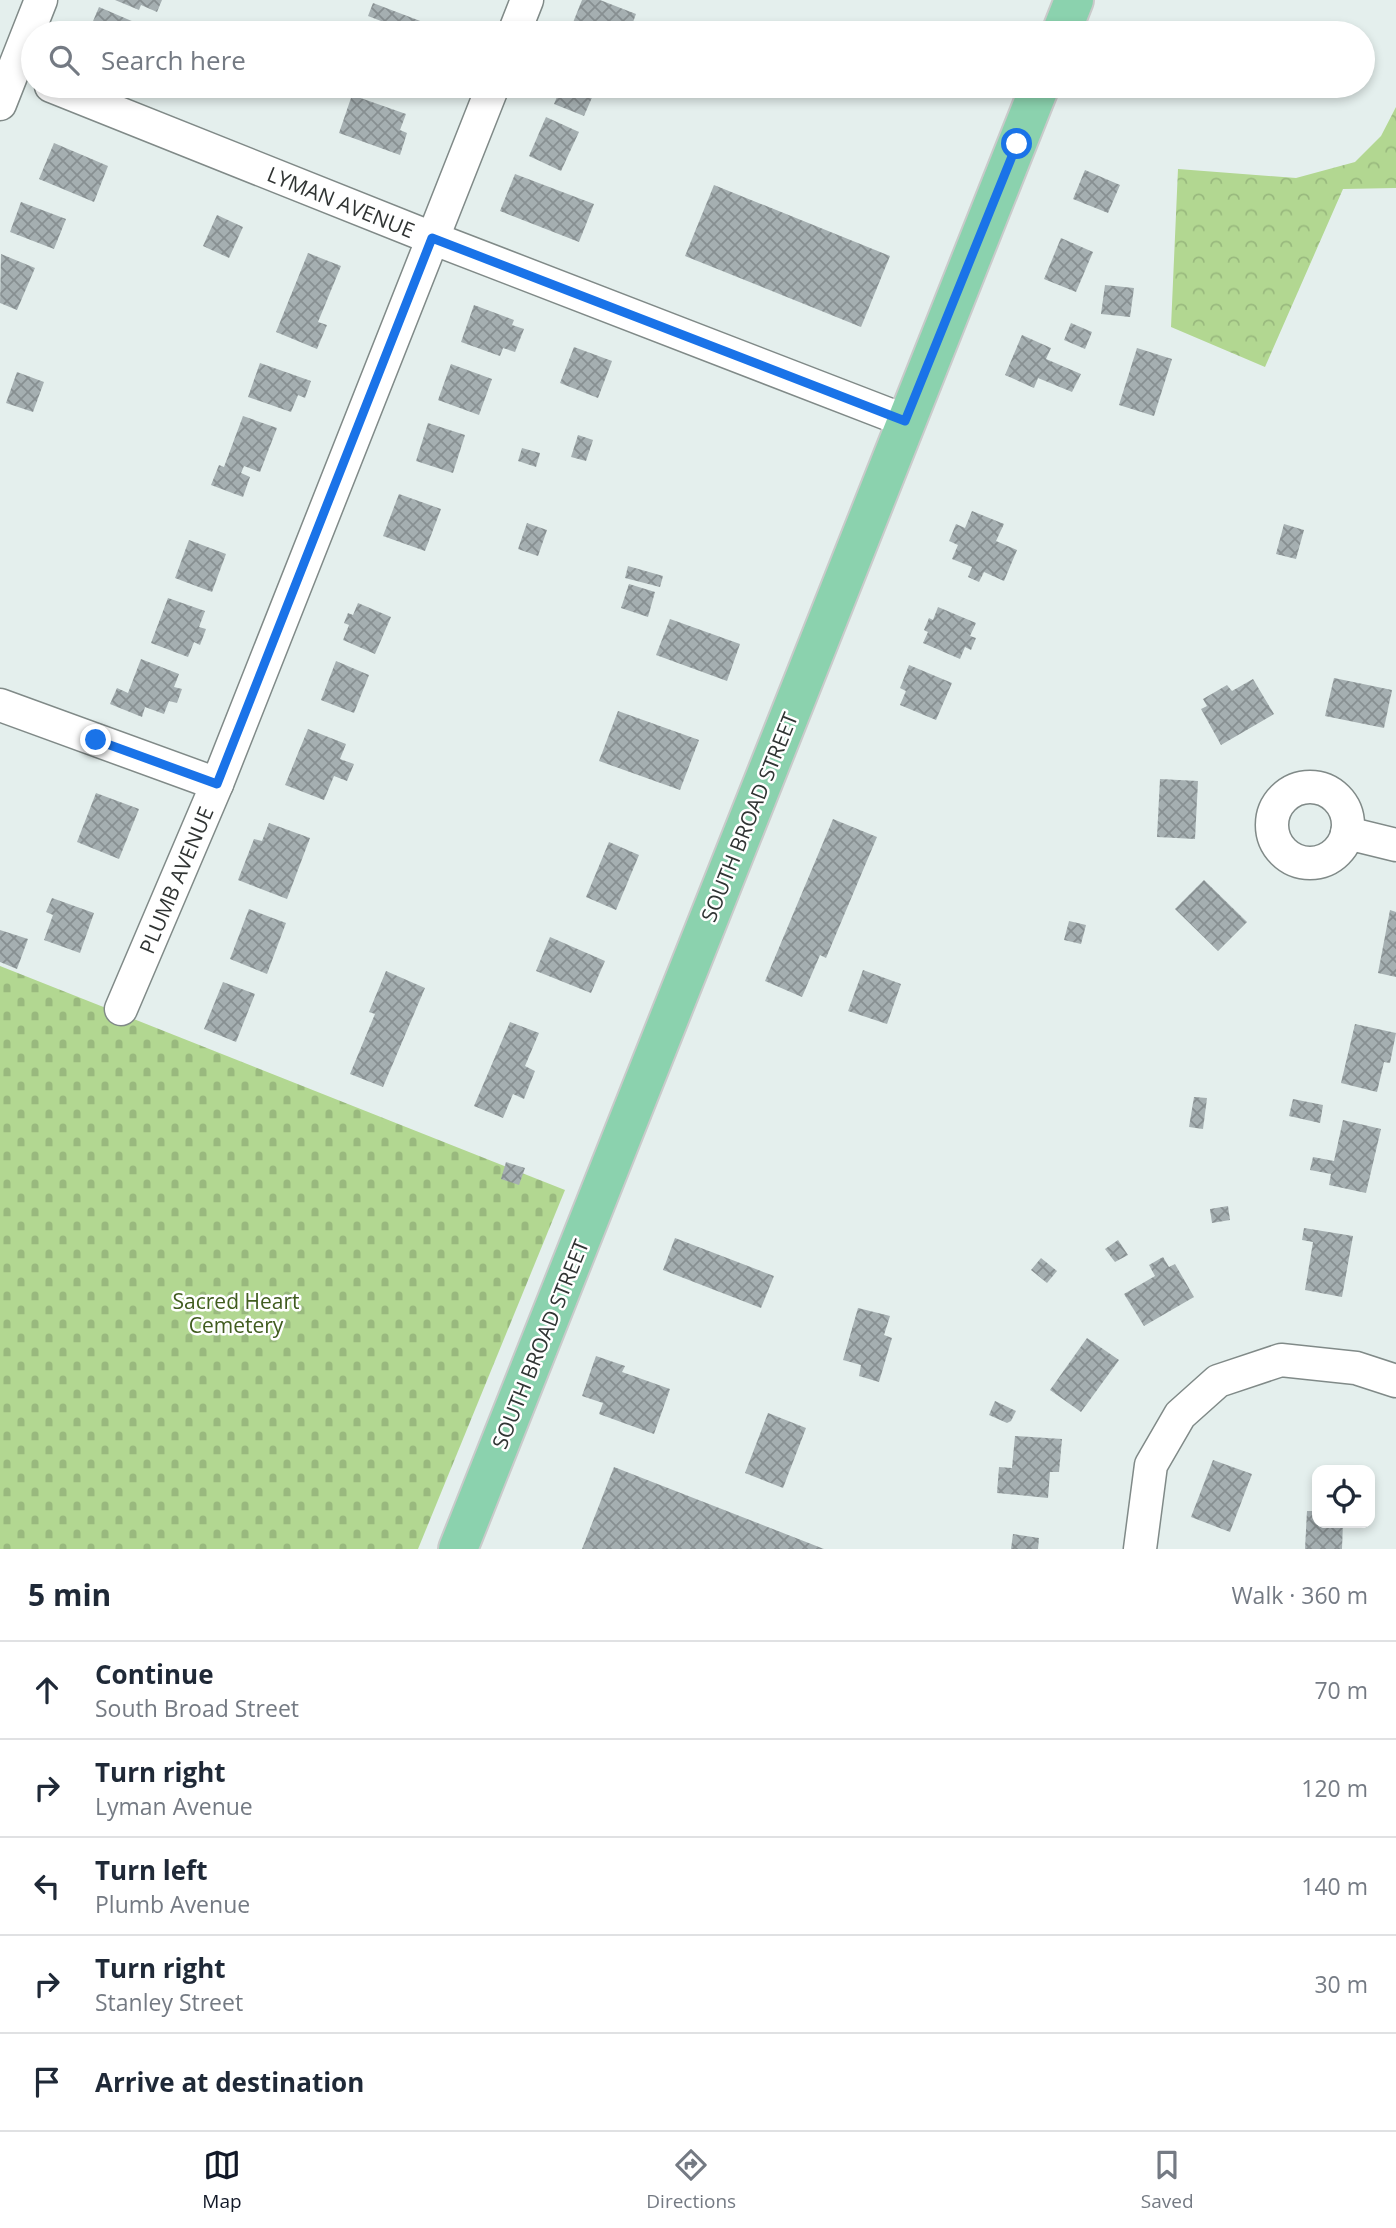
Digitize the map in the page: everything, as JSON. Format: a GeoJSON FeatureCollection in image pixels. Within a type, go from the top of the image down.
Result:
{"type":"FeatureCollection","features":[{"type":"Feature","properties":{"kind":"main road"},"geometry":{"type":"LineString","coordinates":[[1066,21],[1074,0]]}},
{"type":"Feature","properties":{"kind":"main road","name":"SOUTH BROAD STREET"},"geometry":{"type":"LineString","coordinates":[[458,1549],[1035,98]]}},
{"type":"Feature","properties":{"kind":"street"},"geometry":{"type":"LineString","coordinates":[[33,21],[41,0]]}},
{"type":"Feature","properties":{"kind":"street"},"geometry":{"type":"LineString","coordinates":[[519,21],[527,0]]}},
{"type":"Feature","properties":{"kind":"street"},"geometry":{"type":"LineString","coordinates":[[0,104],[15,71]]}},
{"type":"Feature","properties":{"kind":"street","name":"LYMAN AVENUE"},"geometry":{"type":"LineString","coordinates":[[81,98],[432,238],[905,421]]}},
{"type":"Feature","properties":{"kind":"street","name":"PLUMB AVENUE"},"geometry":{"type":"LineString","coordinates":[[121,1009],[217,784],[488,98]]}},
{"type":"Feature","properties":{"kind":"street"},"geometry":{"type":"LineString","coordinates":[[0,705],[217,784]]}},
{"type":"Feature","properties":{"kind":"street"},"geometry":{"type":"LineString","coordinates":[[1348,833],[1396,845]]}},
{"type":"Feature","properties":{"kind":"street"},"geometry":{"type":"LineString","coordinates":[[1140,1549],[1151,1465],[1181,1415],[1219,1381],[1281,1360],[1356,1368],[1396,1381]]}},
{"type":"Feature","properties":{"kind":"green space"},"geometry":{"type":"Polygon","coordinates":[[[1396,107],[1396,188],[1343,189],[1265,367],[1171,327],[1178,169],[1296,178],[1355,162],[1381,136],[1396,107]]]}},
{"type":"Feature","properties":{"kind":"green space","name":"Sacred Heart Cemetery"},"geometry":{"type":"Polygon","coordinates":[[[0,966],[565,1190],[418,1549],[0,1549],[0,966]]]}},
{"type":"Feature","properties":{"kind":"building"},"geometry":{"type":"Polygon","coordinates":[[[115,0],[162,0],[157,12],[141,5],[139,10],[115,0]]]}},
{"type":"Feature","properties":{"kind":"building"},"geometry":{"type":"Polygon","coordinates":[[[582,0],[600,0],[636,14],[633,21],[574,21],[582,0]]]}},
{"type":"Feature","properties":{"kind":"building"},"geometry":{"type":"Polygon","coordinates":[[[373,3],[420,21],[381,21],[368,16],[373,3]]]}},
{"type":"Feature","properties":{"kind":"building"},"geometry":{"type":"Polygon","coordinates":[[[99,7],[132,21],[93,21],[99,7]]]}},
{"type":"Feature","properties":{"kind":"building"},"geometry":{"type":"Polygon","coordinates":[[[351,98],[361,98],[406,114],[400,130],[407,133],[400,155],[339,133],[351,98]]]}},
{"type":"Feature","properties":{"kind":"building"},"geometry":{"type":"Polygon","coordinates":[[[556,98],[592,98],[584,116],[554,104],[556,98]]]}},
{"type":"Feature","properties":{"kind":"building"},"geometry":{"type":"Polygon","coordinates":[[[546,117],[579,132],[561,171],[529,156],[546,117]]]}},
{"type":"Feature","properties":{"kind":"building"},"geometry":{"type":"Polygon","coordinates":[[[54,143],[108,166],[94,202],[39,179],[54,143]]]}},
{"type":"Feature","properties":{"kind":"building"},"geometry":{"type":"Polygon","coordinates":[[[1085,170],[1120,185],[1108,213],[1073,199],[1085,170]]]}},
{"type":"Feature","properties":{"kind":"building"},"geometry":{"type":"Polygon","coordinates":[[[515,174],[594,204],[579,242],[500,211],[515,174]]]}},
{"type":"Feature","properties":{"kind":"building"},"geometry":{"type":"Polygon","coordinates":[[[714,185],[890,256],[861,327],[685,256],[714,185]]]}},
{"type":"Feature","properties":{"kind":"building"},"geometry":{"type":"Polygon","coordinates":[[[21,202],[66,219],[54,249],[10,232],[21,202]]]}},
{"type":"Feature","properties":{"kind":"building"},"geometry":{"type":"Polygon","coordinates":[[[217,215],[243,227],[229,258],[203,246],[217,215]]]}},
{"type":"Feature","properties":{"kind":"building"},"geometry":{"type":"Polygon","coordinates":[[[1061,238],[1093,252],[1076,292],[1044,279],[1061,238]]]}},
{"type":"Feature","properties":{"kind":"building"},"geometry":{"type":"Polygon","coordinates":[[[308,253],[341,266],[318,322],[327,325],[317,349],[276,332],[308,253]]]}},
{"type":"Feature","properties":{"kind":"building"},"geometry":{"type":"Polygon","coordinates":[[[1,254],[35,268],[17,310],[0,303],[1,254]]]}},
{"type":"Feature","properties":{"kind":"building"},"geometry":{"type":"Polygon","coordinates":[[[1105,285],[1134,288],[1130,317],[1101,314],[1105,285]]]}},
{"type":"Feature","properties":{"kind":"building"},"geometry":{"type":"Polygon","coordinates":[[[474,305],[514,320],[512,325],[524,329],[515,352],[503,348],[500,356],[461,342],[474,305]]]}},
{"type":"Feature","properties":{"kind":"building"},"geometry":{"type":"Polygon","coordinates":[[[1071,323],[1092,332],[1085,349],[1064,340],[1071,323]]]}},
{"type":"Feature","properties":{"kind":"building"},"geometry":{"type":"Polygon","coordinates":[[[1022,335],[1051,348],[1046,359],[1081,374],[1072,392],[1038,378],[1034,388],[1005,375],[1022,335]]]}},
{"type":"Feature","properties":{"kind":"building"},"geometry":{"type":"Polygon","coordinates":[[[574,347],[612,361],[598,398],[560,383],[574,347]]]}},
{"type":"Feature","properties":{"kind":"building"},"geometry":{"type":"Polygon","coordinates":[[[1137,348],[1172,359],[1154,416],[1119,405],[1137,348]]]}},
{"type":"Feature","properties":{"kind":"building"},"geometry":{"type":"Polygon","coordinates":[[[260,363],[311,381],[305,398],[298,395],[291,412],[248,397],[260,363]]]}},
{"type":"Feature","properties":{"kind":"building"},"geometry":{"type":"Polygon","coordinates":[[[451,364],[492,379],[479,415],[438,400],[451,364]]]}},
{"type":"Feature","properties":{"kind":"building"},"geometry":{"type":"Polygon","coordinates":[[[17,372],[44,382],[33,412],[6,403],[17,372]]]}},
{"type":"Feature","properties":{"kind":"building"},"geometry":{"type":"Polygon","coordinates":[[[243,416],[277,428],[260,472],[244,466],[241,473],[250,477],[243,497],[211,485],[219,465],[224,467],[243,416]]]}},
{"type":"Feature","properties":{"kind":"building"},"geometry":{"type":"Polygon","coordinates":[[[428,423],[465,435],[453,473],[416,461],[428,423]]]}},
{"type":"Feature","properties":{"kind":"building"},"geometry":{"type":"Polygon","coordinates":[[[578,435],[593,440],[586,461],[571,457],[578,435]]]}},
{"type":"Feature","properties":{"kind":"building"},"geometry":{"type":"Polygon","coordinates":[[[522,448],[540,453],[536,467],[518,461],[522,448]]]}},
{"type":"Feature","properties":{"kind":"building"},"geometry":{"type":"Polygon","coordinates":[[[399,494],[441,509],[425,551],[383,536],[399,494]]]}},
{"type":"Feature","properties":{"kind":"building"},"geometry":{"type":"Polygon","coordinates":[[[972,511],[1004,524],[996,541],[1017,550],[1004,581],[984,572],[979,582],[968,577],[972,567],[952,559],[958,545],[949,541],[956,524],[965,528],[972,511]]]}},
{"type":"Feature","properties":{"kind":"building"},"geometry":{"type":"Polygon","coordinates":[[[527,523],[547,530],[538,556],[518,549],[527,523]]]}},
{"type":"Feature","properties":{"kind":"building"},"geometry":{"type":"Polygon","coordinates":[[[1284,524],[1304,530],[1296,559],[1276,554],[1284,524]]]}},
{"type":"Feature","properties":{"kind":"building"},"geometry":{"type":"Polygon","coordinates":[[[189,540],[226,554],[212,592],[175,578],[189,540]]]}},
{"type":"Feature","properties":{"kind":"building"},"geometry":{"type":"Polygon","coordinates":[[[628,566],[663,576],[660,587],[625,578],[628,566]]]}},
{"type":"Feature","properties":{"kind":"building"},"geometry":{"type":"Polygon","coordinates":[[[629,584],[655,592],[648,617],[621,608],[629,584]]]}},
{"type":"Feature","properties":{"kind":"building"},"geometry":{"type":"Polygon","coordinates":[[[168,598],[205,611],[199,627],[206,629],[200,645],[194,642],[188,657],[151,643],[168,598]]]}},
{"type":"Feature","properties":{"kind":"building"},"geometry":{"type":"Polygon","coordinates":[[[358,603],[391,617],[375,654],[343,640],[349,625],[344,623],[348,613],[353,615],[358,603]]]}},
{"type":"Feature","properties":{"kind":"building"},"geometry":{"type":"Polygon","coordinates":[[[938,607],[976,623],[970,636],[976,638],[971,650],[965,647],[960,659],[923,643],[928,632],[924,630],[929,618],[933,620],[938,607]]]}},
{"type":"Feature","properties":{"kind":"building"},"geometry":{"type":"Polygon","coordinates":[[[670,619],[740,644],[727,681],[656,655],[670,619]]]}},
{"type":"Feature","properties":{"kind":"building"},"geometry":{"type":"Polygon","coordinates":[[[141,659],[179,674],[174,687],[182,689],[177,703],[169,701],[164,714],[145,707],[142,717],[110,704],[117,688],[128,693],[141,659]]]}},
{"type":"Feature","properties":{"kind":"building"},"geometry":{"type":"Polygon","coordinates":[[[336,661],[369,675],[354,713],[321,700],[336,661]]]}},
{"type":"Feature","properties":{"kind":"building"},"geometry":{"type":"Polygon","coordinates":[[[909,665],[952,683],[936,720],[900,705],[906,691],[900,688],[909,665]]]}},
{"type":"Feature","properties":{"kind":"building"},"geometry":{"type":"Polygon","coordinates":[[[1334,678],[1392,690],[1384,728],[1325,716],[1334,678]]]}},
{"type":"Feature","properties":{"kind":"building"},"geometry":{"type":"Polygon","coordinates":[[[1253,679],[1274,714],[1221,745],[1201,709],[1207,706],[1203,699],[1227,685],[1232,691],[1253,679]]]}},
{"type":"Feature","properties":{"kind":"building"},"geometry":{"type":"Polygon","coordinates":[[[618,711],[699,740],[680,790],[599,761],[618,711]]]}},
{"type":"Feature","properties":{"kind":"building"},"geometry":{"type":"Polygon","coordinates":[[[308,729],[346,744],[340,759],[354,764],[347,781],[334,776],[324,800],[285,785],[308,729]]]}},
{"type":"Feature","properties":{"kind":"building"},"geometry":{"type":"Polygon","coordinates":[[[1160,779],[1198,781],[1195,839],[1157,837],[1160,779]]]}},
{"type":"Feature","properties":{"kind":"building"},"geometry":{"type":"Polygon","coordinates":[[[96,793],[139,809],[119,859],[77,842],[96,793]]]}},
{"type":"Feature","properties":{"kind":"building"},"geometry":{"type":"Polygon","coordinates":[[[833,819],[877,837],[826,958],[820,955],[802,997],[765,981],[833,819]]]}},
{"type":"Feature","properties":{"kind":"building"},"geometry":{"type":"Polygon","coordinates":[[[269,823],[310,838],[287,899],[238,880],[254,839],[262,841],[269,823]]]}},
{"type":"Feature","properties":{"kind":"building"},"geometry":{"type":"Polygon","coordinates":[[[609,842],[639,855],[616,910],[586,897],[609,842]]]}},
{"type":"Feature","properties":{"kind":"building"},"geometry":{"type":"Polygon","coordinates":[[[1204,880],[1247,922],[1218,951],[1175,909],[1204,880]]]}},
{"type":"Feature","properties":{"kind":"building"},"geometry":{"type":"Polygon","coordinates":[[[52,898],[94,913],[80,953],[44,940],[53,915],[46,912],[52,898]]]}},
{"type":"Feature","properties":{"kind":"building"},"geometry":{"type":"Polygon","coordinates":[[[249,909],[286,923],[267,974],[230,959],[249,909]]]}},
{"type":"Feature","properties":{"kind":"building"},"geometry":{"type":"Polygon","coordinates":[[[1390,910],[1396,912],[1396,977],[1378,973],[1390,910]]]}},
{"type":"Feature","properties":{"kind":"building"},"geometry":{"type":"Polygon","coordinates":[[[1069,921],[1086,925],[1081,944],[1064,940],[1069,921]]]}},
{"type":"Feature","properties":{"kind":"building"},"geometry":{"type":"Polygon","coordinates":[[[0,930],[28,939],[17,969],[0,962],[0,930]]]}},
{"type":"Feature","properties":{"kind":"building"},"geometry":{"type":"Polygon","coordinates":[[[550,937],[605,961],[591,993],[536,971],[550,937]]]}},
{"type":"Feature","properties":{"kind":"building"},"geometry":{"type":"Polygon","coordinates":[[[863,970],[901,984],[887,1024],[848,1011],[863,970]]]}},
{"type":"Feature","properties":{"kind":"building"},"geometry":{"type":"Polygon","coordinates":[[[386,971],[425,988],[383,1087],[350,1074],[375,1014],[369,1012],[386,971]]]}},
{"type":"Feature","properties":{"kind":"building"},"geometry":{"type":"Polygon","coordinates":[[[223,982],[255,994],[236,1042],[204,1029],[223,982]]]}},
{"type":"Feature","properties":{"kind":"building"},"geometry":{"type":"Polygon","coordinates":[[[510,1022],[539,1033],[525,1066],[535,1071],[524,1099],[513,1094],[503,1118],[474,1106],[510,1022]]]}},
{"type":"Feature","properties":{"kind":"building"},"geometry":{"type":"Polygon","coordinates":[[[1355,1024],[1396,1033],[1390,1063],[1384,1062],[1377,1092],[1341,1083],[1355,1024]]]}},
{"type":"Feature","properties":{"kind":"building"},"geometry":{"type":"Polygon","coordinates":[[[1194,1097],[1207,1098],[1203,1129],[1189,1127],[1194,1097]]]}},
{"type":"Feature","properties":{"kind":"building"},"geometry":{"type":"Polygon","coordinates":[[[1293,1099],[1323,1105],[1320,1123],[1289,1116],[1293,1099]]]}},
{"type":"Feature","properties":{"kind":"building"},"geometry":{"type":"Polygon","coordinates":[[[1343,1120],[1381,1129],[1366,1193],[1329,1185],[1331,1174],[1310,1170],[1313,1157],[1334,1161],[1343,1120]]]}},
{"type":"Feature","properties":{"kind":"building"},"geometry":{"type":"Polygon","coordinates":[[[506,1162],[525,1168],[519,1185],[501,1179],[506,1162]]]}},
{"type":"Feature","properties":{"kind":"building"},"geometry":{"type":"Polygon","coordinates":[[[1228,1206],[1230,1220],[1212,1223],[1210,1209],[1228,1206]]]}},
{"type":"Feature","properties":{"kind":"building"},"geometry":{"type":"Polygon","coordinates":[[[1304,1228],[1353,1236],[1342,1297],[1305,1290],[1313,1242],[1302,1240],[1304,1228]]]}},
{"type":"Feature","properties":{"kind":"building"},"geometry":{"type":"Polygon","coordinates":[[[675,1238],[774,1276],[761,1308],[663,1270],[675,1238]]]}},
{"type":"Feature","properties":{"kind":"building"},"geometry":{"type":"Polygon","coordinates":[[[1118,1240],[1128,1255],[1115,1262],[1105,1249],[1118,1240]]]}},
{"type":"Feature","properties":{"kind":"building"},"geometry":{"type":"Polygon","coordinates":[[[1163,1257],[1169,1267],[1175,1264],[1194,1297],[1144,1326],[1124,1294],[1155,1276],[1149,1265],[1163,1257]]]}},
{"type":"Feature","properties":{"kind":"building"},"geometry":{"type":"Polygon","coordinates":[[[1041,1258],[1057,1271],[1047,1283],[1031,1270],[1041,1258]]]}},
{"type":"Feature","properties":{"kind":"building"},"geometry":{"type":"Polygon","coordinates":[[[858,1308],[890,1316],[884,1335],[892,1338],[879,1382],[859,1376],[861,1365],[843,1360],[858,1308]]]}},
{"type":"Feature","properties":{"kind":"building"},"geometry":{"type":"Polygon","coordinates":[[[1087,1338],[1119,1360],[1081,1412],[1050,1390],[1087,1338]]]}},
{"type":"Feature","properties":{"kind":"building"},"geometry":{"type":"Polygon","coordinates":[[[596,1356],[625,1366],[622,1372],[670,1389],[654,1434],[599,1414],[603,1403],[582,1396],[596,1356]]]}},
{"type":"Feature","properties":{"kind":"building"},"geometry":{"type":"Polygon","coordinates":[[[995,1401],[1016,1411],[1011,1421],[1007,1423],[989,1415],[995,1401]]]}},
{"type":"Feature","properties":{"kind":"building"},"geometry":{"type":"Polygon","coordinates":[[[768,1413],[806,1428],[783,1488],[745,1473],[768,1413]]]}},
{"type":"Feature","properties":{"kind":"building"},"geometry":{"type":"Polygon","coordinates":[[[1015,1436],[1062,1439],[1059,1472],[1050,1472],[1048,1498],[997,1493],[999,1467],[1012,1468],[1015,1436]]]}},
{"type":"Feature","properties":{"kind":"building"},"geometry":{"type":"Polygon","coordinates":[[[1213,1460],[1252,1474],[1230,1532],[1191,1517],[1213,1460]]]}},
{"type":"Feature","properties":{"kind":"building"},"geometry":{"type":"Polygon","coordinates":[[[614,1467],[824,1549],[582,1549],[614,1467]]]}},
{"type":"Feature","properties":{"kind":"building"},"geometry":{"type":"Polygon","coordinates":[[[1307,1511],[1312,1511],[1312,1528],[1343,1528],[1342,1549],[1305,1549],[1307,1511]]]}},
{"type":"Feature","properties":{"kind":"building"},"geometry":{"type":"Polygon","coordinates":[[[1013,1534],[1039,1538],[1038,1549],[1011,1549],[1013,1534]]]}},
{"type":"Feature","properties":{"kind":"route"},"geometry":{"type":"LineString","coordinates":[[96,740],[217,784],[432,238],[905,421],[1017,144]]}}]}
